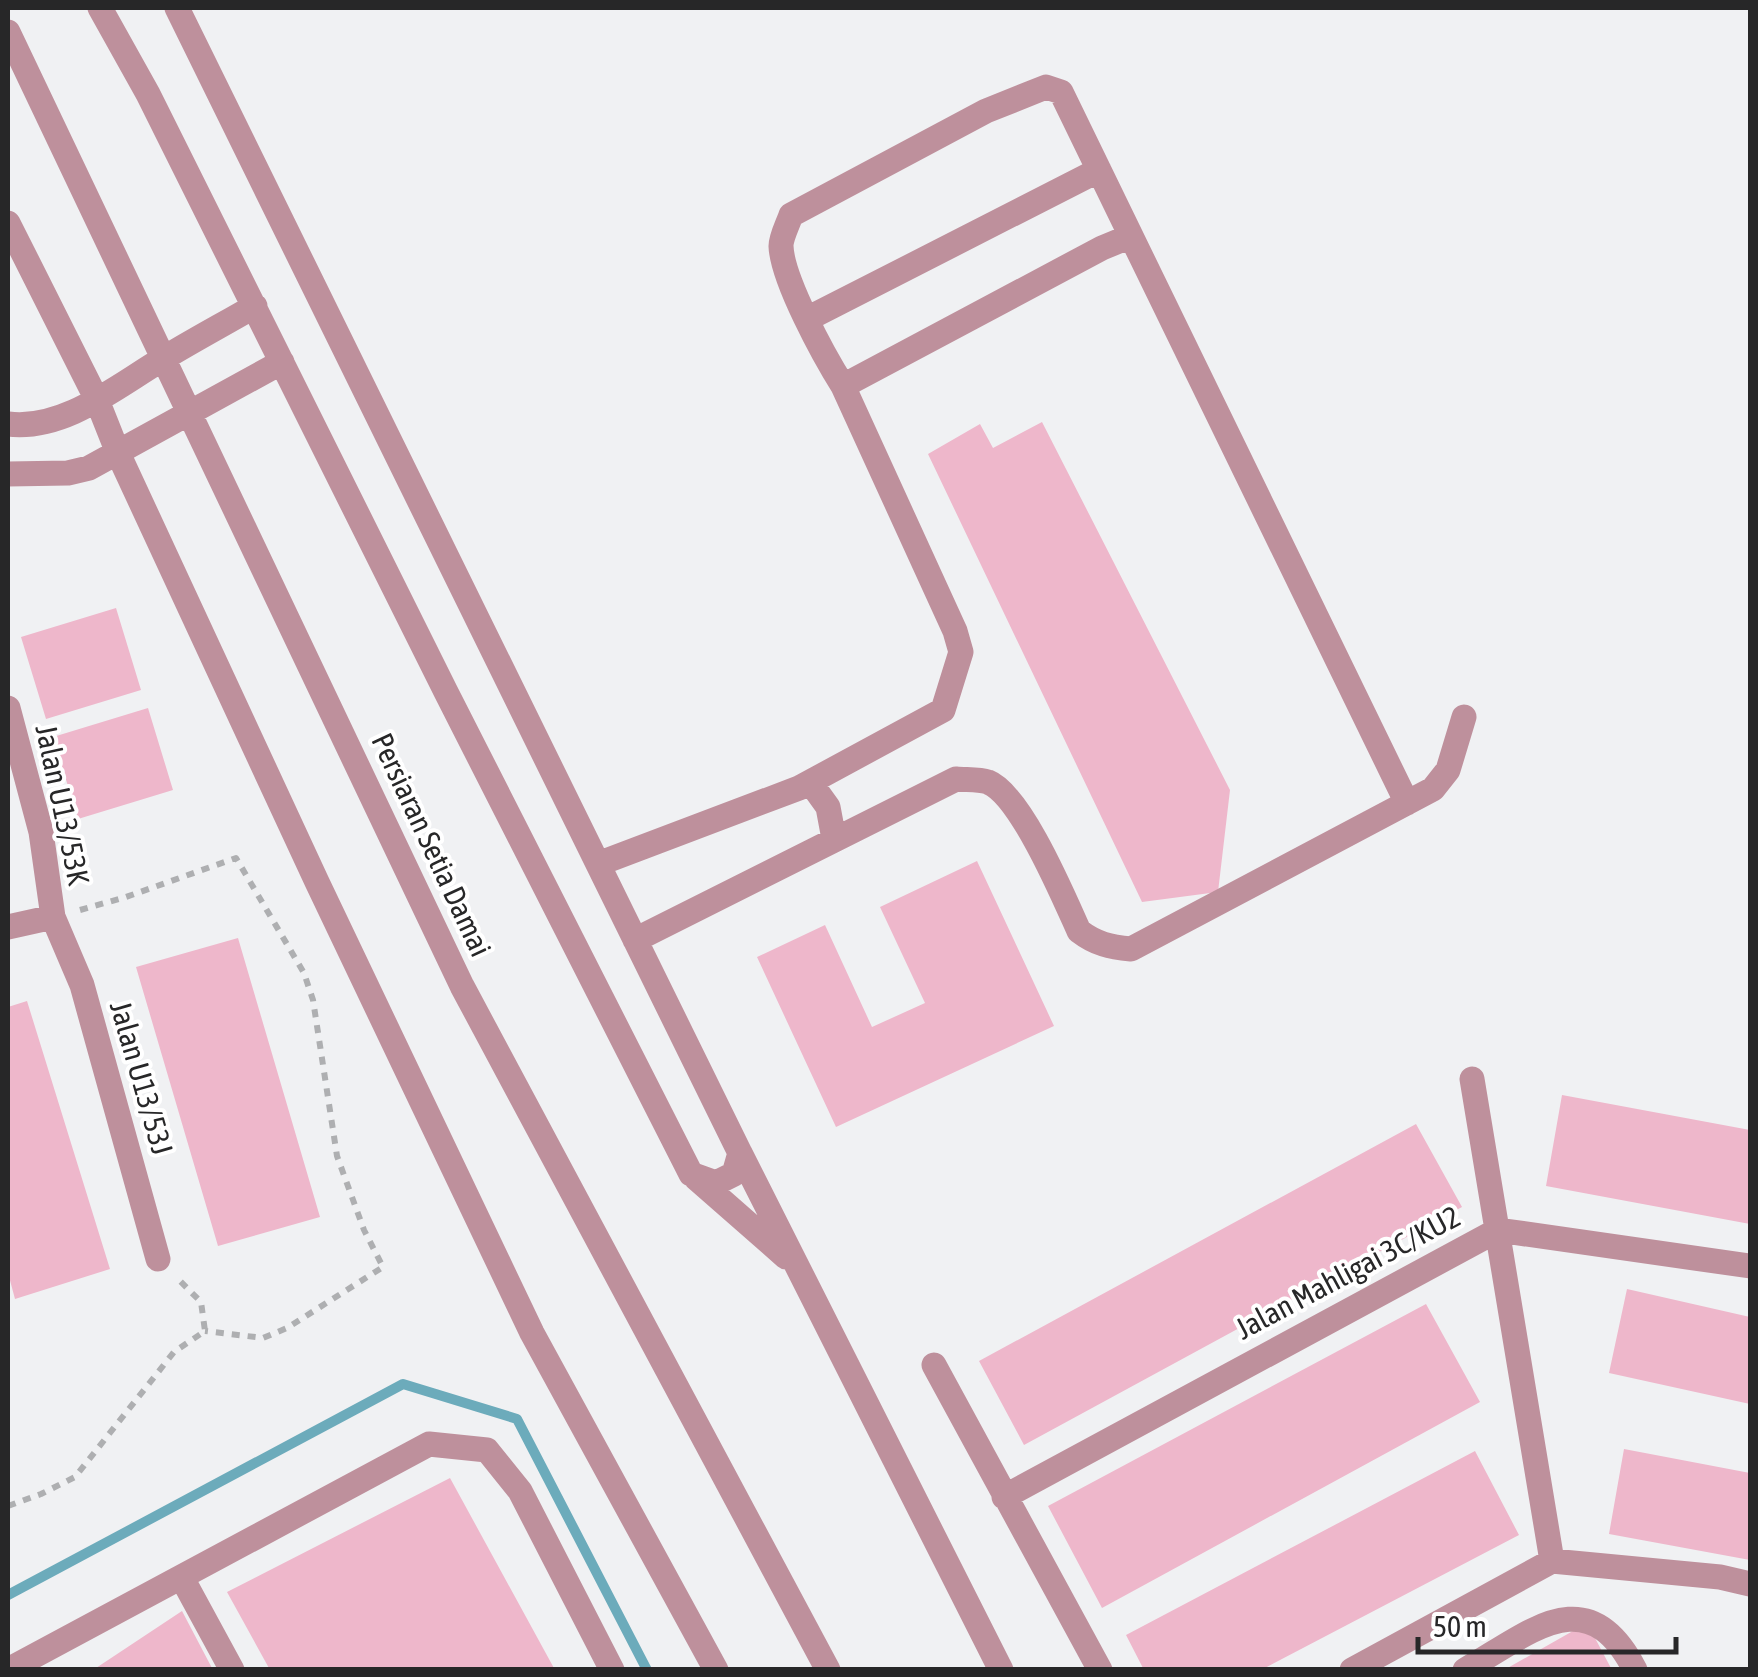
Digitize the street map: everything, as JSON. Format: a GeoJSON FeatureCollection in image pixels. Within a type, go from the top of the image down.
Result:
{"type":"FeatureCollection","features":[{"type":"Feature","properties":{"kind":"street"},"geometry":{"type":"LineString","coordinates":[[100,8],[256,306],[691,1174],[797,1267]]}},
{"type":"Feature","properties":{"kind":"street"},"geometry":{"type":"LineString","coordinates":[[177,8],[740,1154],[1001,1670]]}},
{"type":"Feature","properties":{"kind":"street","name":"Persiaran Setia Damai"},"geometry":{"type":"LineString","coordinates":[[8,32],[462,986],[828,1670]]}},
{"type":"Feature","properties":{"kind":"street"},"geometry":{"type":"LineString","coordinates":[[598,864],[810,782],[943,710],[961,652],[955,631],[842,386],[817,345],[780,244],[791,216],[986,111],[1046,87],[1061,92],[1407,803]]}},
{"type":"Feature","properties":{"kind":"street"},"geometry":{"type":"LineString","coordinates":[[807,319],[1099,170]]}},
{"type":"Feature","properties":{"kind":"street"},"geometry":{"type":"LineString","coordinates":[[8,222],[96,400],[316,882],[532,1333],[716,1670]]}},
{"type":"Feature","properties":{"kind":"street"},"geometry":{"type":"LineString","coordinates":[[842,386],[1102,248],[1132,236]]}},
{"type":"Feature","properties":{"kind":"street"},"geometry":{"type":"LineString","coordinates":[[8,424],[20,426],[64,415],[96,400],[256,306]]}},
{"type":"Feature","properties":{"kind":"street"},"geometry":{"type":"LineString","coordinates":[[8,474],[68,474],[118,453],[282,362]]}},
{"type":"Feature","properties":{"kind":"street","name":"Jalan U13/53K"},"geometry":{"type":"LineString","coordinates":[[8,708],[41,832],[53,917]]}},
{"type":"Feature","properties":{"kind":"street"},"geometry":{"type":"LineString","coordinates":[[635,940],[956,779],[989,782],[1009,798],[1023,818],[1080,932],[1110,947],[1130,948],[1433,789],[1448,770],[1464,716]]}},
{"type":"Feature","properties":{"kind":"street"},"geometry":{"type":"LineString","coordinates":[[810,782],[828,807],[834,840]]}},
{"type":"Feature","properties":{"kind":"street"},"geometry":{"type":"LineString","coordinates":[[8,927],[53,917]]}},
{"type":"Feature","properties":{"kind":"street","name":"Jalan U13/53J"},"geometry":{"type":"LineString","coordinates":[[53,917],[82,985],[158,1259]]}},
{"type":"Feature","properties":{"kind":"street"},"geometry":{"type":"LineString","coordinates":[[1472,1078],[1552,1561]]}},
{"type":"Feature","properties":{"kind":"street"},"geometry":{"type":"LineString","coordinates":[[691,1174],[716,1183],[726,1180],[734,1174],[740,1154]]}},
{"type":"Feature","properties":{"kind":"street","name":"Jalan Mahligai 3C/KU2"},"geometry":{"type":"LineString","coordinates":[[1004,1497],[1498,1230],[1750,1266]]}},
{"type":"Feature","properties":{"kind":"street"},"geometry":{"type":"LineString","coordinates":[[934,1365],[1100,1670]]}},
{"type":"Feature","properties":{"kind":"street"},"geometry":{"type":"LineString","coordinates":[[8,1670],[429,1444],[487,1450],[520,1492],[612,1670]]}},
{"type":"Feature","properties":{"kind":"street"},"geometry":{"type":"LineString","coordinates":[[1352,1670],[1552,1561],[1720,1577],[1750,1584]]}},
{"type":"Feature","properties":{"kind":"street"},"geometry":{"type":"LineString","coordinates":[[182,1578],[232,1670]]}},
{"type":"Feature","properties":{"kind":"street"},"geometry":{"type":"LineString","coordinates":[[1468,1669],[1531,1632],[1564,1618],[1588,1618],[1610,1632],[1636,1670]]}},
{"type":"Feature","properties":{"kind":"path"},"geometry":{"type":"LineString","coordinates":[[8,1506],[74,1477],[174,1352],[205,1331],[263,1338],[288,1328],[384,1267],[364,1230],[337,1156],[313,1000],[304,973],[236,858],[126,897],[53,917]]}},
{"type":"Feature","properties":{"kind":"path"},"geometry":{"type":"LineString","coordinates":[[158,1259],[201,1302],[205,1331]]}},
{"type":"Feature","properties":{"kind":"building"},"geometry":{"type":"Polygon","coordinates":[[[1042,422],[1230,790],[1218,892],[1142,902],[928,454],[980,424],[993,448],[1042,422]]]}},
{"type":"Feature","properties":{"kind":"building"},"geometry":{"type":"Polygon","coordinates":[[[116,608],[141,690],[46,719],[21,637],[116,608]]]}},
{"type":"Feature","properties":{"kind":"building"},"geometry":{"type":"Polygon","coordinates":[[[148,708],[173,790],[78,819],[53,737],[148,708]]]}},
{"type":"Feature","properties":{"kind":"building"},"geometry":{"type":"Polygon","coordinates":[[[977,861],[1054,1026],[836,1127],[757,957],[825,925],[872,1027],[925,1003],[880,907],[977,861]]]}},
{"type":"Feature","properties":{"kind":"building"},"geometry":{"type":"Polygon","coordinates":[[[238,938],[320,1217],[218,1246],[136,967],[238,938]]]}},
{"type":"Feature","properties":{"kind":"building"},"geometry":{"type":"Polygon","coordinates":[[[27,1001],[110,1269],[15,1299],[8,1273],[8,1007],[27,1001]]]}},
{"type":"Feature","properties":{"kind":"building"},"geometry":{"type":"Polygon","coordinates":[[[1562,1095],[1750,1130],[1750,1224],[1546,1186],[1562,1095]]]}},
{"type":"Feature","properties":{"kind":"building"},"geometry":{"type":"Polygon","coordinates":[[[1416,1124],[1462,1207],[1024,1445],[979,1361],[1416,1124]]]}},
{"type":"Feature","properties":{"kind":"building"},"geometry":{"type":"Polygon","coordinates":[[[1627,1289],[1750,1317],[1750,1404],[1609,1373],[1627,1289]]]}},
{"type":"Feature","properties":{"kind":"building"},"geometry":{"type":"Polygon","coordinates":[[[1426,1304],[1480,1402],[1102,1608],[1048,1506],[1426,1304]]]}},
{"type":"Feature","properties":{"kind":"building"},"geometry":{"type":"Polygon","coordinates":[[[1624,1449],[1750,1473],[1750,1560],[1609,1534],[1624,1449]]]}},
{"type":"Feature","properties":{"kind":"building"},"geometry":{"type":"Polygon","coordinates":[[[1475,1451],[1519,1535],[1261,1670],[1144,1670],[1126,1635],[1475,1451]]]}},
{"type":"Feature","properties":{"kind":"building"},"geometry":{"type":"Polygon","coordinates":[[[450,1478],[555,1670],[270,1670],[227,1592],[450,1478]]]}},
{"type":"Feature","properties":{"kind":"building"},"geometry":{"type":"Polygon","coordinates":[[[182,1611],[213,1670],[93,1670],[182,1611]]]}},
{"type":"Feature","properties":{"kind":"building"},"geometry":{"type":"Polygon","coordinates":[[[1587,1623],[1612,1670],[1504,1670],[1587,1623]]]}},
{"type":"Feature","properties":{"kind":"waterway"},"geometry":{"type":"LineString","coordinates":[[8,1595],[403,1384],[517,1419],[647,1670]]}}]}
